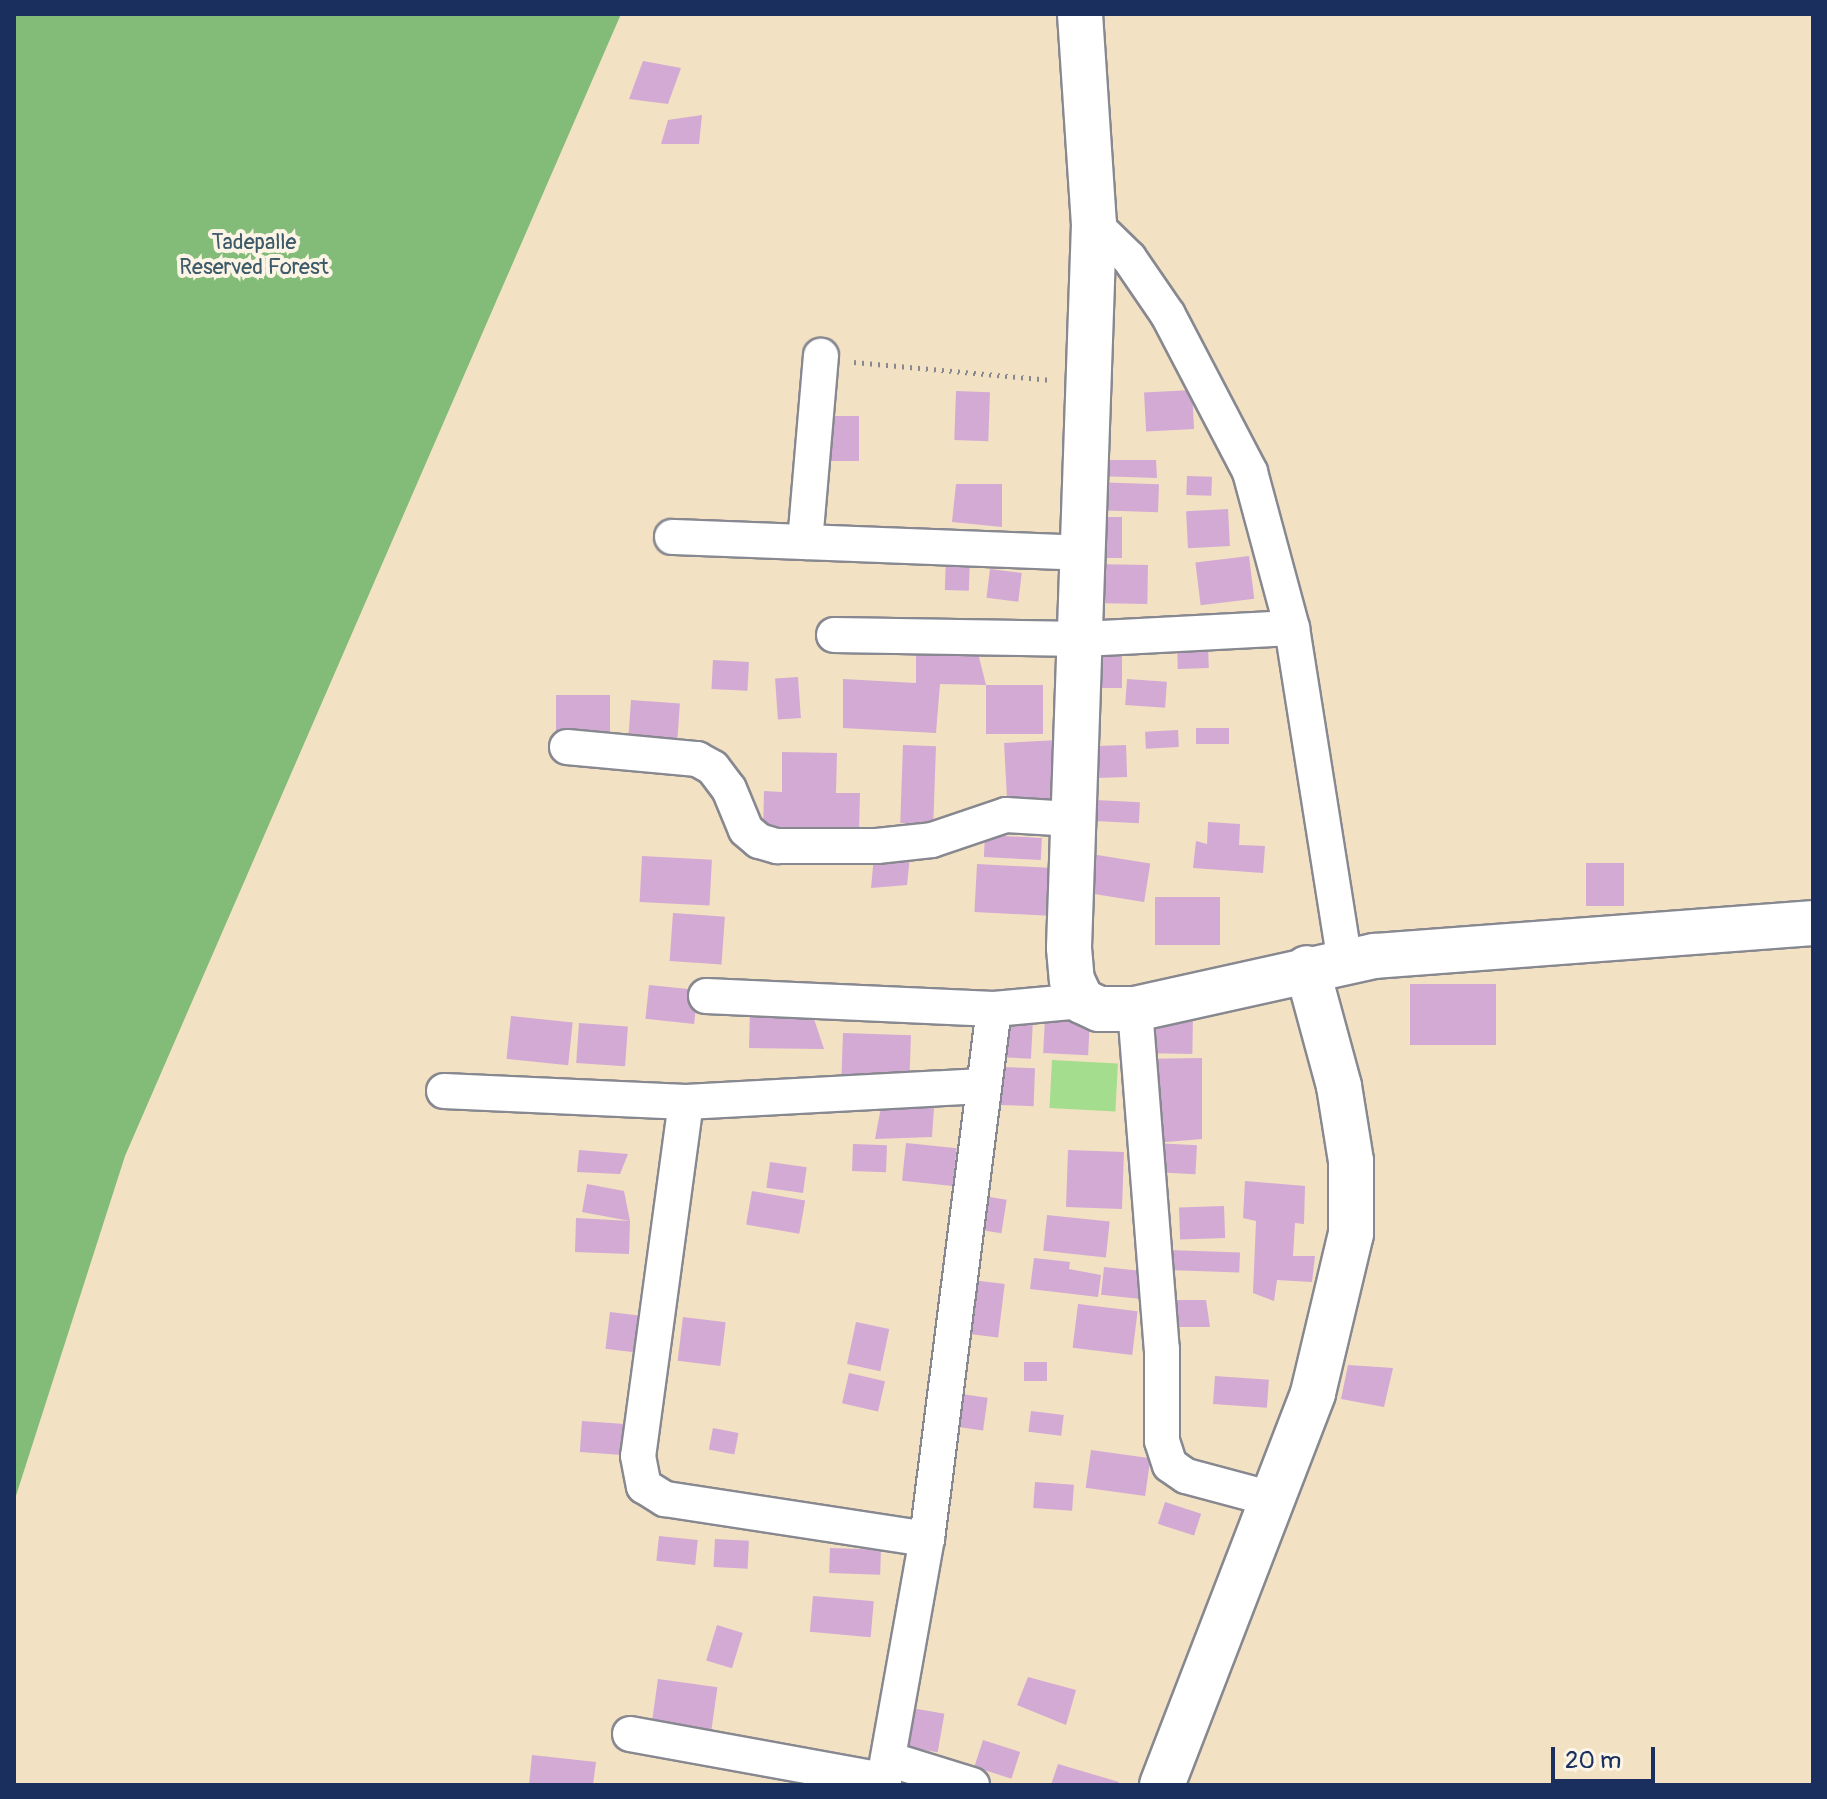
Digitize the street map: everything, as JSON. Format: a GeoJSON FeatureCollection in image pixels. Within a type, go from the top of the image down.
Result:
{"type":"FeatureCollection","features":[{"type":"Feature","properties":{"kind":"street"},"geometry":{"type":"LineString","coordinates":[[1080,14],[1094,224],[1083,639],[1069,948],[1072,980],[1082,1001]]}},
{"type":"Feature","properties":{"kind":"street"},"geometry":{"type":"LineString","coordinates":[[1094,224],[1129,258],[1168,315],[1250,472],[1292,628],[1341,1101],[1351,1161],[1351,1234],[1313,1393],[1162,1785]]}},
{"type":"Feature","properties":{"kind":"street"},"geometry":{"type":"LineString","coordinates":[[805,542],[821,356]]}},
{"type":"Feature","properties":{"kind":"street"},"geometry":{"type":"LineString","coordinates":[[672,537],[1084,553]]}},
{"type":"Feature","properties":{"kind":"street"},"geometry":{"type":"LineString","coordinates":[[834,635],[1083,639],[1292,628]]}},
{"type":"Feature","properties":{"kind":"street"},"geometry":{"type":"LineString","coordinates":[[567,747],[697,759],[713,768],[729,789],[746,830],[759,841],[777,846],[877,846],[932,840],[1006,815],[1074,819]]}},
{"type":"Feature","properties":{"kind":"street"},"geometry":{"type":"LineString","coordinates":[[706,996],[994,1009],[1082,1001],[1099,1009],[1135,1009],[1326,964],[1446,948],[1813,923]]}},
{"type":"Feature","properties":{"kind":"street"},"geometry":{"type":"LineString","coordinates":[[885,1775],[927,1539],[994,1009]]}},
{"type":"Feature","properties":{"kind":"street"},"geometry":{"type":"LineString","coordinates":[[1135,1009],[1162,1349],[1162,1441],[1170,1465],[1186,1476],[1272,1499]]}},
{"type":"Feature","properties":{"kind":"street"},"geometry":{"type":"LineString","coordinates":[[444,1091],[686,1102],[983,1086]]}},
{"type":"Feature","properties":{"kind":"street"},"geometry":{"type":"LineString","coordinates":[[686,1102],[638,1456],[644,1486],[665,1499],[927,1539]]}},
{"type":"Feature","properties":{"kind":"street"},"geometry":{"type":"LineString","coordinates":[[630,1734],[885,1775],[972,1785]]}},
{"type":"Feature","properties":{"kind":"path"},"geometry":{"type":"LineString","coordinates":[[821,356],[893,369],[1089,385]]}},
{"type":"Feature","properties":{"kind":"green space","name":"Tadepalle Reserved Forest"},"geometry":{"type":"Polygon","coordinates":[[[14,14],[621,14],[125,1156],[14,1502],[14,14]]]}},
{"type":"Feature","properties":{"kind":"green space"},"geometry":{"type":"Polygon","coordinates":[[[1052,1060],[1118,1063],[1115,1111],[1049,1108],[1052,1060]]]}},
{"type":"Feature","properties":{"kind":"building"},"geometry":{"type":"Polygon","coordinates":[[[643,61],[681,68],[668,104],[629,99],[643,61]]]}},
{"type":"Feature","properties":{"kind":"building"},"geometry":{"type":"Polygon","coordinates":[[[702,115],[699,144],[661,144],[668,120],[702,115]]]}},
{"type":"Feature","properties":{"kind":"building"},"geometry":{"type":"Polygon","coordinates":[[[1192,390],[1194,429],[1146,431],[1144,393],[1192,390]]]}},
{"type":"Feature","properties":{"kind":"building"},"geometry":{"type":"Polygon","coordinates":[[[956,391],[990,392],[988,441],[954,440],[956,391]]]}},
{"type":"Feature","properties":{"kind":"building"},"geometry":{"type":"Polygon","coordinates":[[[830,416],[859,416],[859,461],[830,461],[830,416]]]}},
{"type":"Feature","properties":{"kind":"building"},"geometry":{"type":"Polygon","coordinates":[[[1094,460],[1156,460],[1157,478],[1095,476],[1094,460]]]}},
{"type":"Feature","properties":{"kind":"building"},"geometry":{"type":"Polygon","coordinates":[[[1187,476],[1212,477],[1211,496],[1186,495],[1187,476]]]}},
{"type":"Feature","properties":{"kind":"building"},"geometry":{"type":"Polygon","coordinates":[[[1092,482],[1159,484],[1158,512],[1091,510],[1092,482]]]}},
{"type":"Feature","properties":{"kind":"building"},"geometry":{"type":"Polygon","coordinates":[[[956,484],[1002,484],[1002,527],[952,522],[956,484]]]}},
{"type":"Feature","properties":{"kind":"building"},"geometry":{"type":"Polygon","coordinates":[[[1228,509],[1230,546],[1188,548],[1186,511],[1228,509]]]}},
{"type":"Feature","properties":{"kind":"building"},"geometry":{"type":"Polygon","coordinates":[[[1089,517],[1122,517],[1122,558],[1089,558],[1089,517]]]}},
{"type":"Feature","properties":{"kind":"building"},"geometry":{"type":"Polygon","coordinates":[[[946,556],[970,557],[969,591],[945,590],[946,556]]]}},
{"type":"Feature","properties":{"kind":"building"},"geometry":{"type":"Polygon","coordinates":[[[1249,556],[1254,599],[1201,605],[1195,563],[1249,556]]]}},
{"type":"Feature","properties":{"kind":"building"},"geometry":{"type":"Polygon","coordinates":[[[1092,564],[1148,565],[1147,604],[1091,603],[1092,564]]]}},
{"type":"Feature","properties":{"kind":"building"},"geometry":{"type":"Polygon","coordinates":[[[990,569],[1022,573],[1018,602],[986,598],[990,569]]]}},
{"type":"Feature","properties":{"kind":"building"},"geometry":{"type":"Polygon","coordinates":[[[1208,645],[1209,668],[1178,669],[1177,646],[1208,645]]]}},
{"type":"Feature","properties":{"kind":"building"},"geometry":{"type":"Polygon","coordinates":[[[916,651],[978,653],[986,685],[940,684],[936,733],[843,728],[843,679],[916,683],[916,651]]]}},
{"type":"Feature","properties":{"kind":"building"},"geometry":{"type":"Polygon","coordinates":[[[1088,652],[1122,652],[1122,688],[1088,688],[1088,652]]]}},
{"type":"Feature","properties":{"kind":"building"},"geometry":{"type":"Polygon","coordinates":[[[713,660],[749,662],[747,691],[711,689],[713,660]]]}},
{"type":"Feature","properties":{"kind":"building"},"geometry":{"type":"Polygon","coordinates":[[[798,677],[801,718],[778,720],[775,679],[798,677]]]}},
{"type":"Feature","properties":{"kind":"building"},"geometry":{"type":"Polygon","coordinates":[[[1127,679],[1167,682],[1165,708],[1125,705],[1127,679]]]}},
{"type":"Feature","properties":{"kind":"building"},"geometry":{"type":"Polygon","coordinates":[[[986,685],[1043,685],[1043,734],[986,734],[986,685]]]}},
{"type":"Feature","properties":{"kind":"building"},"geometry":{"type":"Polygon","coordinates":[[[556,695],[610,695],[610,734],[556,734],[556,695]]]}},
{"type":"Feature","properties":{"kind":"building"},"geometry":{"type":"Polygon","coordinates":[[[631,700],[680,703],[677,741],[628,738],[631,700]]]}},
{"type":"Feature","properties":{"kind":"building"},"geometry":{"type":"Polygon","coordinates":[[[1196,728],[1229,728],[1229,744],[1196,744],[1196,728]]]}},
{"type":"Feature","properties":{"kind":"building"},"geometry":{"type":"Polygon","coordinates":[[[1178,730],[1179,747],[1146,749],[1145,732],[1178,730]]]}},
{"type":"Feature","properties":{"kind":"building"},"geometry":{"type":"Polygon","coordinates":[[[1059,740],[1062,798],[1007,801],[1004,743],[1059,740]]]}},
{"type":"Feature","properties":{"kind":"building"},"geometry":{"type":"Polygon","coordinates":[[[903,745],[936,746],[933,824],[900,823],[903,745]]]}},
{"type":"Feature","properties":{"kind":"building"},"geometry":{"type":"Polygon","coordinates":[[[1126,745],[1127,777],[1097,778],[1096,746],[1126,745]]]}},
{"type":"Feature","properties":{"kind":"building"},"geometry":{"type":"Polygon","coordinates":[[[782,752],[837,753],[836,793],[860,793],[859,832],[763,830],[764,791],[782,792],[782,752]]]}},
{"type":"Feature","properties":{"kind":"building"},"geometry":{"type":"Polygon","coordinates":[[[1096,800],[1140,802],[1139,823],[1095,821],[1096,800]]]}},
{"type":"Feature","properties":{"kind":"building"},"geometry":{"type":"Polygon","coordinates":[[[1208,822],[1240,824],[1239,845],[1265,846],[1263,873],[1193,868],[1196,841],[1207,844],[1208,822]]]}},
{"type":"Feature","properties":{"kind":"building"},"geometry":{"type":"Polygon","coordinates":[[[985,835],[1042,838],[1041,860],[984,857],[985,835]]]}},
{"type":"Feature","properties":{"kind":"building"},"geometry":{"type":"Polygon","coordinates":[[[1091,854],[1150,863],[1144,902],[1085,893],[1091,854]]]}},
{"type":"Feature","properties":{"kind":"building"},"geometry":{"type":"Polygon","coordinates":[[[642,856],[712,860],[709,906],[640,902],[642,856]]]}},
{"type":"Feature","properties":{"kind":"building"},"geometry":{"type":"Polygon","coordinates":[[[874,856],[910,856],[907,885],[871,888],[874,856]]]}},
{"type":"Feature","properties":{"kind":"building"},"geometry":{"type":"Polygon","coordinates":[[[1586,863],[1624,863],[1624,906],[1586,906],[1586,863]]]}},
{"type":"Feature","properties":{"kind":"building"},"geometry":{"type":"Polygon","coordinates":[[[977,864],[1061,868],[1058,916],[974,912],[977,864]]]}},
{"type":"Feature","properties":{"kind":"building"},"geometry":{"type":"Polygon","coordinates":[[[1155,897],[1220,897],[1220,945],[1155,945],[1155,897]]]}},
{"type":"Feature","properties":{"kind":"building"},"geometry":{"type":"Polygon","coordinates":[[[673,913],[725,917],[722,965],[670,961],[673,913]]]}},
{"type":"Feature","properties":{"kind":"building"},"geometry":{"type":"Polygon","coordinates":[[[1410,984],[1496,984],[1496,1045],[1410,1045],[1410,984]]]}},
{"type":"Feature","properties":{"kind":"building"},"geometry":{"type":"Polygon","coordinates":[[[649,985],[698,990],[694,1024],[645,1019],[649,985]]]}},
{"type":"Feature","properties":{"kind":"building"},"geometry":{"type":"Polygon","coordinates":[[[750,1011],[812,1013],[824,1049],[749,1048],[750,1011]]]}},
{"type":"Feature","properties":{"kind":"building"},"geometry":{"type":"Polygon","coordinates":[[[1141,1015],[1193,1016],[1192,1054],[1140,1053],[1141,1015]]]}},
{"type":"Feature","properties":{"kind":"building"},"geometry":{"type":"Polygon","coordinates":[[[511,1016],[573,1022],[568,1065],[507,1059],[511,1016]]]}},
{"type":"Feature","properties":{"kind":"building"},"geometry":{"type":"Polygon","coordinates":[[[998,1018],[1033,1020],[1031,1059],[996,1057],[998,1018]]]}},
{"type":"Feature","properties":{"kind":"building"},"geometry":{"type":"Polygon","coordinates":[[[1045,1018],[1090,1020],[1088,1055],[1043,1053],[1045,1018]]]}},
{"type":"Feature","properties":{"kind":"building"},"geometry":{"type":"Polygon","coordinates":[[[579,1023],[628,1026],[625,1066],[576,1063],[579,1023]]]}},
{"type":"Feature","properties":{"kind":"building"},"geometry":{"type":"Polygon","coordinates":[[[843,1033],[911,1035],[909,1081],[841,1079],[843,1033]]]}},
{"type":"Feature","properties":{"kind":"building"},"geometry":{"type":"Polygon","coordinates":[[[1202,1058],[1202,1139],[1154,1143],[1138,1059],[1202,1058]]]}},
{"type":"Feature","properties":{"kind":"building"},"geometry":{"type":"Polygon","coordinates":[[[1001,1067],[1035,1068],[1034,1106],[1000,1105],[1001,1067]]]}},
{"type":"Feature","properties":{"kind":"building"},"geometry":{"type":"Polygon","coordinates":[[[882,1102],[934,1107],[932,1137],[875,1139],[882,1102]]]}},
{"type":"Feature","properties":{"kind":"building"},"geometry":{"type":"Polygon","coordinates":[[[906,1143],[957,1148],[953,1186],[902,1181],[906,1143]]]}},
{"type":"Feature","properties":{"kind":"building"},"geometry":{"type":"Polygon","coordinates":[[[1154,1143],[1197,1145],[1195,1174],[1152,1172],[1154,1143]]]}},
{"type":"Feature","properties":{"kind":"building"},"geometry":{"type":"Polygon","coordinates":[[[853,1144],[887,1145],[886,1172],[852,1171],[853,1144]]]}},
{"type":"Feature","properties":{"kind":"building"},"geometry":{"type":"Polygon","coordinates":[[[579,1150],[628,1154],[620,1174],[577,1172],[579,1150]]]}},
{"type":"Feature","properties":{"kind":"building"},"geometry":{"type":"Polygon","coordinates":[[[1068,1150],[1124,1152],[1122,1209],[1066,1207],[1068,1150]]]}},
{"type":"Feature","properties":{"kind":"building"},"geometry":{"type":"Polygon","coordinates":[[[770,1162],[807,1167],[803,1193],[766,1188],[770,1162]]]}},
{"type":"Feature","properties":{"kind":"building"},"geometry":{"type":"Polygon","coordinates":[[[1245,1181],[1305,1186],[1304,1224],[1295,1223],[1293,1256],[1315,1256],[1312,1282],[1277,1280],[1274,1301],[1253,1293],[1256,1221],[1243,1218],[1245,1181]]]}},
{"type":"Feature","properties":{"kind":"building"},"geometry":{"type":"Polygon","coordinates":[[[587,1184],[624,1191],[630,1221],[582,1212],[587,1184]]]}},
{"type":"Feature","properties":{"kind":"building"},"geometry":{"type":"Polygon","coordinates":[[[752,1191],[805,1200],[799,1234],[746,1224],[752,1191]]]}},
{"type":"Feature","properties":{"kind":"building"},"geometry":{"type":"Polygon","coordinates":[[[983,1196],[1007,1200],[1001,1233],[978,1230],[983,1196]]]}},
{"type":"Feature","properties":{"kind":"building"},"geometry":{"type":"Polygon","coordinates":[[[1224,1206],[1225,1238],[1180,1240],[1179,1208],[1224,1206]]]}},
{"type":"Feature","properties":{"kind":"building"},"geometry":{"type":"Polygon","coordinates":[[[1047,1215],[1110,1222],[1106,1257],[1043,1251],[1047,1215]]]}},
{"type":"Feature","properties":{"kind":"building"},"geometry":{"type":"Polygon","coordinates":[[[576,1218],[630,1221],[629,1254],[575,1252],[576,1218]]]}},
{"type":"Feature","properties":{"kind":"building"},"geometry":{"type":"Polygon","coordinates":[[[1168,1250],[1240,1253],[1239,1273],[1167,1270],[1168,1250]]]}},
{"type":"Feature","properties":{"kind":"building"},"geometry":{"type":"Polygon","coordinates":[[[1034,1258],[1070,1262],[1069,1269],[1101,1275],[1098,1297],[1030,1289],[1034,1258]]]}},
{"type":"Feature","properties":{"kind":"building"},"geometry":{"type":"Polygon","coordinates":[[[1104,1267],[1149,1272],[1146,1300],[1101,1295],[1104,1267]]]}},
{"type":"Feature","properties":{"kind":"building"},"geometry":{"type":"Polygon","coordinates":[[[964,1279],[1005,1284],[998,1338],[957,1333],[964,1279]]]}},
{"type":"Feature","properties":{"kind":"building"},"geometry":{"type":"Polygon","coordinates":[[[1169,1300],[1206,1300],[1210,1327],[1171,1327],[1169,1300]]]}},
{"type":"Feature","properties":{"kind":"building"},"geometry":{"type":"Polygon","coordinates":[[[1078,1304],[1138,1311],[1132,1355],[1073,1348],[1078,1304]]]}},
{"type":"Feature","properties":{"kind":"building"},"geometry":{"type":"Polygon","coordinates":[[[610,1312],[645,1316],[640,1353],[605,1349],[610,1312]]]}},
{"type":"Feature","properties":{"kind":"building"},"geometry":{"type":"Polygon","coordinates":[[[683,1317],[726,1322],[720,1366],[678,1361],[683,1317]]]}},
{"type":"Feature","properties":{"kind":"building"},"geometry":{"type":"Polygon","coordinates":[[[856,1322],[889,1329],[880,1371],[847,1364],[856,1322]]]}},
{"type":"Feature","properties":{"kind":"building"},"geometry":{"type":"Polygon","coordinates":[[[1024,1362],[1047,1362],[1047,1381],[1024,1381],[1024,1362]]]}},
{"type":"Feature","properties":{"kind":"building"},"geometry":{"type":"Polygon","coordinates":[[[1348,1365],[1393,1368],[1384,1407],[1341,1399],[1348,1365]]]}},
{"type":"Feature","properties":{"kind":"building"},"geometry":{"type":"Polygon","coordinates":[[[849,1373],[885,1381],[878,1412],[842,1403],[849,1373]]]}},
{"type":"Feature","properties":{"kind":"building"},"geometry":{"type":"Polygon","coordinates":[[[1215,1376],[1269,1380],[1267,1408],[1213,1404],[1215,1376]]]}},
{"type":"Feature","properties":{"kind":"building"},"geometry":{"type":"Polygon","coordinates":[[[954,1393],[988,1398],[983,1430],[949,1426],[954,1393]]]}},
{"type":"Feature","properties":{"kind":"building"},"geometry":{"type":"Polygon","coordinates":[[[1031,1411],[1064,1415],[1061,1436],[1028,1432],[1031,1411]]]}},
{"type":"Feature","properties":{"kind":"building"},"geometry":{"type":"Polygon","coordinates":[[[582,1421],[628,1424],[626,1455],[580,1452],[582,1421]]]}},
{"type":"Feature","properties":{"kind":"building"},"geometry":{"type":"Polygon","coordinates":[[[713,1428],[739,1433],[734,1455],[709,1450],[713,1428]]]}},
{"type":"Feature","properties":{"kind":"building"},"geometry":{"type":"Polygon","coordinates":[[[1091,1450],[1150,1458],[1145,1496],[1086,1488],[1091,1450]]]}},
{"type":"Feature","properties":{"kind":"building"},"geometry":{"type":"Polygon","coordinates":[[[1035,1482],[1074,1485],[1072,1511],[1033,1508],[1035,1482]]]}},
{"type":"Feature","properties":{"kind":"building"},"geometry":{"type":"Polygon","coordinates":[[[1165,1502],[1201,1514],[1194,1536],[1158,1524],[1165,1502]]]}},
{"type":"Feature","properties":{"kind":"building"},"geometry":{"type":"Polygon","coordinates":[[[659,1536],[698,1540],[695,1565],[656,1561],[659,1536]]]}},
{"type":"Feature","properties":{"kind":"building"},"geometry":{"type":"Polygon","coordinates":[[[715,1539],[749,1541],[747,1569],[714,1567],[715,1539]]]}},
{"type":"Feature","properties":{"kind":"building"},"geometry":{"type":"Polygon","coordinates":[[[830,1548],[881,1550],[880,1575],[829,1573],[830,1548]]]}},
{"type":"Feature","properties":{"kind":"building"},"geometry":{"type":"Polygon","coordinates":[[[813,1596],[874,1601],[871,1637],[810,1632],[813,1596]]]}},
{"type":"Feature","properties":{"kind":"building"},"geometry":{"type":"Polygon","coordinates":[[[717,1625],[743,1633],[732,1668],[706,1660],[717,1625]]]}},
{"type":"Feature","properties":{"kind":"building"},"geometry":{"type":"Polygon","coordinates":[[[1028,1677],[1076,1690],[1066,1725],[1017,1705],[1028,1677]]]}},
{"type":"Feature","properties":{"kind":"building"},"geometry":{"type":"Polygon","coordinates":[[[658,1679],[717,1687],[711,1732],[652,1724],[658,1679]]]}},
{"type":"Feature","properties":{"kind":"building"},"geometry":{"type":"Polygon","coordinates":[[[906,1707],[944,1714],[938,1752],[899,1745],[906,1707]]]}},
{"type":"Feature","properties":{"kind":"building"},"geometry":{"type":"Polygon","coordinates":[[[983,1740],[1020,1752],[1011,1779],[974,1767],[983,1740]]]}},
{"type":"Feature","properties":{"kind":"building"},"geometry":{"type":"Polygon","coordinates":[[[532,1755],[596,1762],[593,1785],[529,1785],[532,1755]]]}},
{"type":"Feature","properties":{"kind":"building"},"geometry":{"type":"Polygon","coordinates":[[[1058,1764],[1119,1782],[1118,1785],[1051,1785],[1058,1764]]]}}]}
